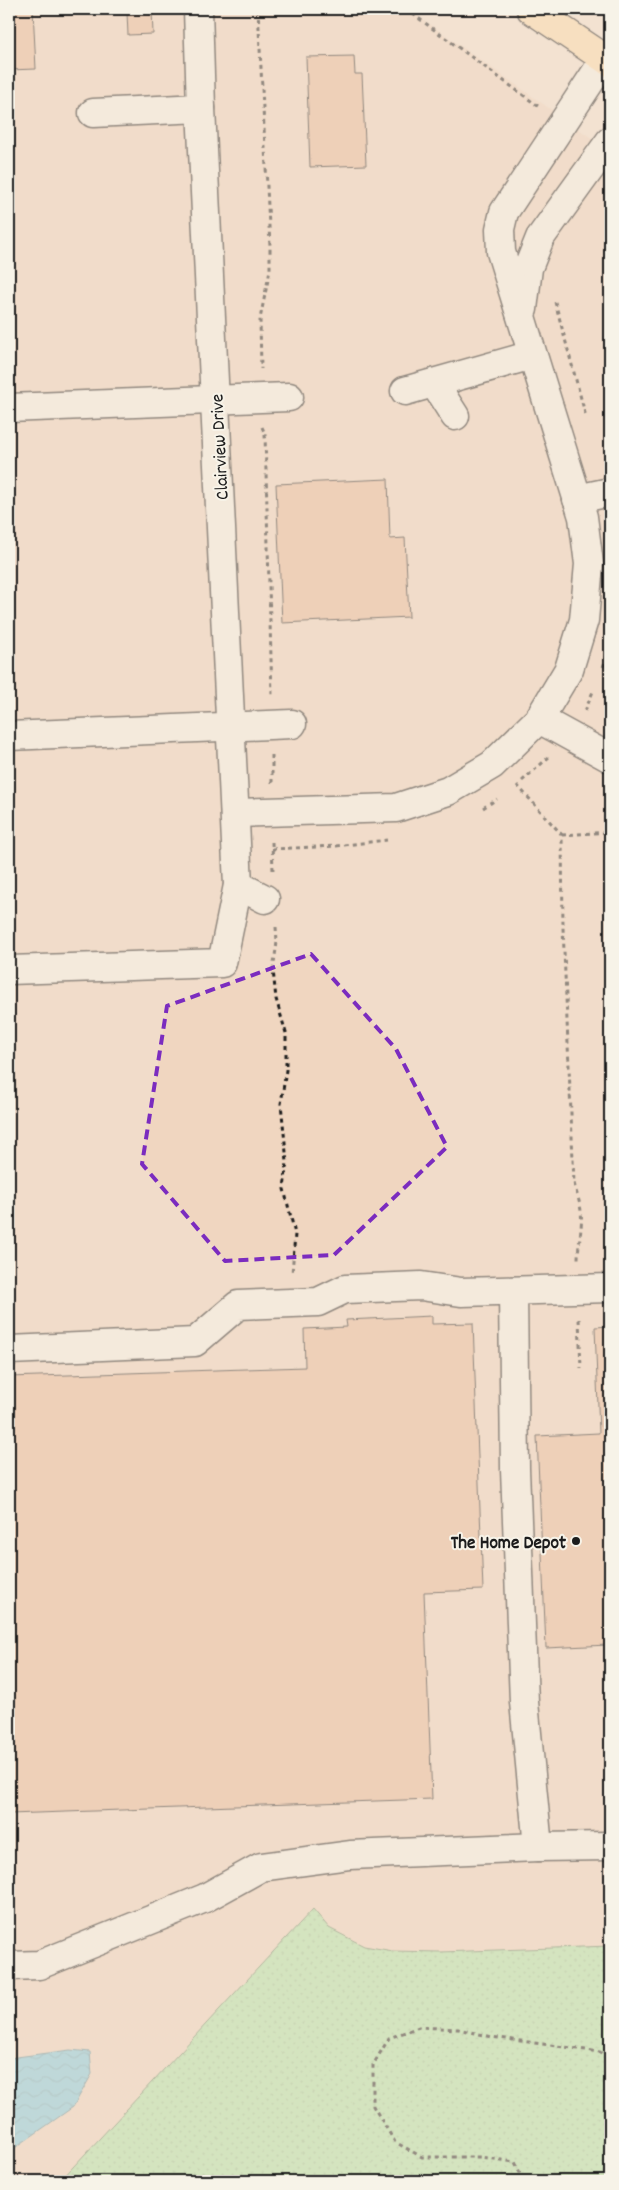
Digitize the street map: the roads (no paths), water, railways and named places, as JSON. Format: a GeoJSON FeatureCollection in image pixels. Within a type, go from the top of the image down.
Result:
{"type":"FeatureCollection","features":[{"type":"Feature","properties":{"kind":"main road"},"geometry":{"type":"LineString","coordinates":[[531,9],[607,61]]}},
{"type":"Feature","properties":{"kind":"street","name":"Clairview Drive"},"geometry":{"type":"LineString","coordinates":[[9,970],[222,962],[238,885],[201,108],[198,9]]}},
{"type":"Feature","properties":{"kind":"street"},"geometry":{"type":"LineString","coordinates":[[235,813],[396,808],[448,791],[492,765],[539,719],[569,670],[584,620],[589,564],[583,517],[501,252],[500,229],[504,212],[561,123],[607,61]]}},
{"type":"Feature","properties":{"kind":"street"},"geometry":{"type":"LineString","coordinates":[[93,113],[201,108]]}},
{"type":"Feature","properties":{"kind":"street"},"geometry":{"type":"LineString","coordinates":[[522,323],[528,268],[540,238],[610,141]]}},
{"type":"Feature","properties":{"kind":"street"},"geometry":{"type":"LineString","coordinates":[[405,391],[532,355]]}},
{"type":"Feature","properties":{"kind":"street"},"geometry":{"type":"LineString","coordinates":[[434,383],[455,416]]}},
{"type":"Feature","properties":{"kind":"street"},"geometry":{"type":"LineString","coordinates":[[9,408],[289,397]]}},
{"type":"Feature","properties":{"kind":"street"},"geometry":{"type":"LineString","coordinates":[[577,499],[610,492]]}},
{"type":"Feature","properties":{"kind":"street"},"geometry":{"type":"LineString","coordinates":[[539,719],[610,758]]}},
{"type":"Feature","properties":{"kind":"street"},"geometry":{"type":"LineString","coordinates":[[9,736],[282,724]]}},
{"type":"Feature","properties":{"kind":"street"},"geometry":{"type":"LineString","coordinates":[[238,885],[269,889]]}},
{"type":"Feature","properties":{"kind":"street"},"geometry":{"type":"LineString","coordinates":[[9,1350],[196,1342],[238,1305],[318,1302],[345,1289],[421,1286],[462,1292],[610,1288]]}},
{"type":"Feature","properties":{"kind":"street"},"geometry":{"type":"LineString","coordinates":[[513,1291],[515,1469],[524,1702],[538,1847]]}},
{"type":"Feature","properties":{"kind":"street"},"geometry":{"type":"LineString","coordinates":[[9,1966],[39,1966],[205,1898],[261,1868],[350,1855],[610,1846]]}},
{"type":"Feature","properties":{"kind":"water"},"geometry":{"type":"Polygon","coordinates":[[[70,2050],[90,2052],[92,2074],[73,2107],[9,2152],[9,2058],[70,2050]]]}},
{"type":"Feature","properties":{"kind":"place","name":"The Home Depot"},"geometry":{"type":"Point","coordinates":[576,1541]}}]}
